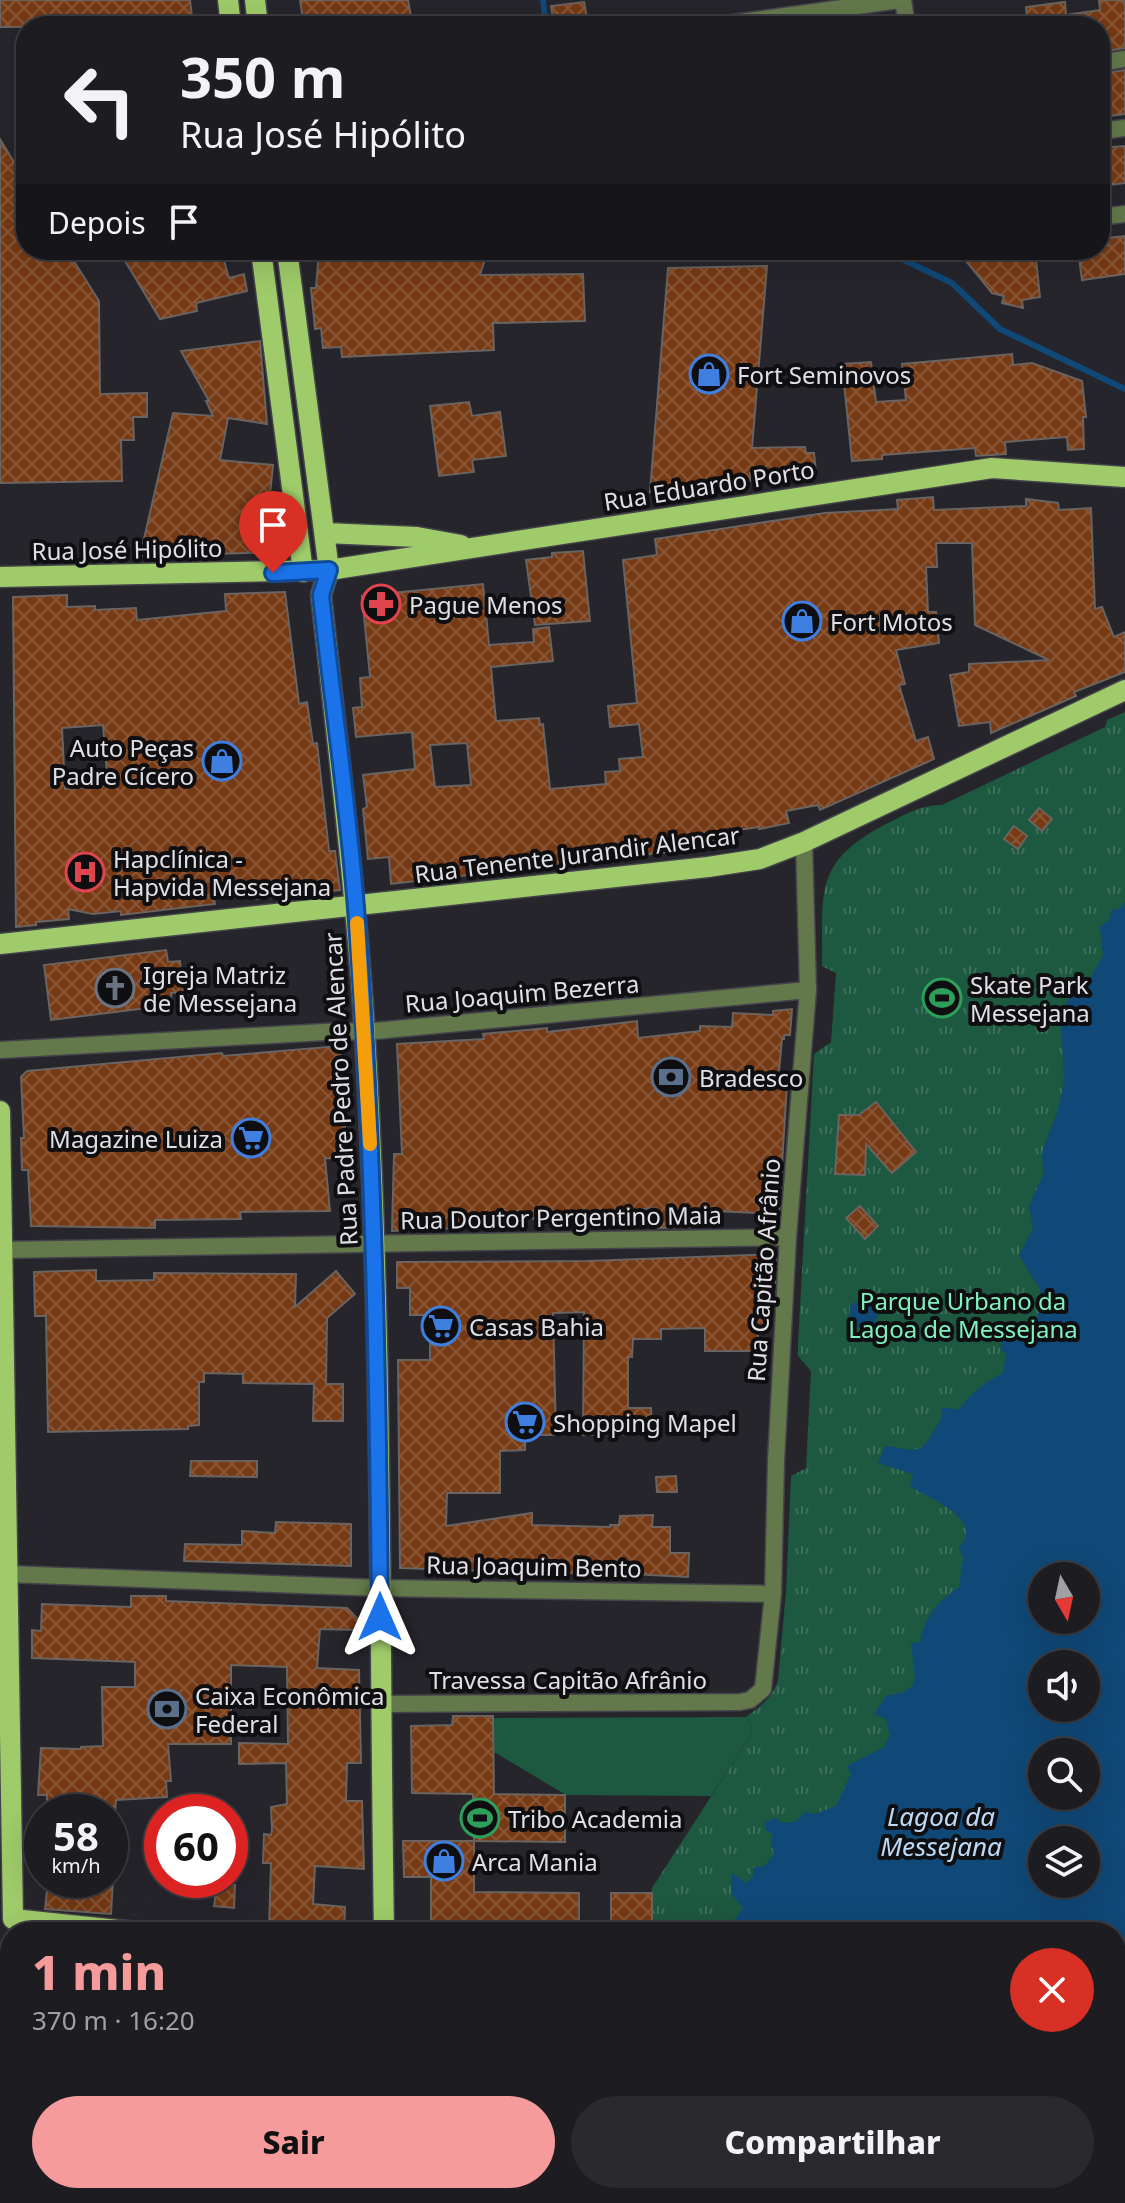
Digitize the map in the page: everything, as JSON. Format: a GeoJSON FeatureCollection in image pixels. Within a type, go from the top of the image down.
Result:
{"type":"FeatureCollection","features":[{"type":"Feature","properties":{"kind":"main road"},"geometry":{"type":"LineString","coordinates":[[262,260],[303,572]]}},
{"type":"Feature","properties":{"kind":"main road","name":"Rua Padre Pedro de Alencar"},"geometry":{"type":"LineString","coordinates":[[288,260],[329,570],[321,595],[356,905],[364,1032],[374,1243],[384,1922]]}},
{"type":"Feature","properties":{"kind":"main road"},"geometry":{"type":"LineString","coordinates":[[279,394],[305,392]]}},
{"type":"Feature","properties":{"kind":"main road","name":"Rua Eduardo Porto"},"geometry":{"type":"LineString","coordinates":[[303,572],[992,468],[1125,477]]}},
{"type":"Feature","properties":{"kind":"main road"},"geometry":{"type":"LineString","coordinates":[[325,533],[417,537],[477,547]]}},
{"type":"Feature","properties":{"kind":"main road","name":"Rua José Hipólito"},"geometry":{"type":"LineString","coordinates":[[0,577],[303,572]]}},
{"type":"Feature","properties":{"kind":"main road","name":"Rua Tenente Jurandir Alencar"},"geometry":{"type":"LineString","coordinates":[[0,944],[760,859],[804,842],[1125,690]]}},
{"type":"Feature","properties":{"kind":"main road"},"geometry":{"type":"LineString","coordinates":[[0,1111],[8,1574],[6,1918],[43,1922]]}},
{"type":"Feature","properties":{"kind":"street"},"geometry":{"type":"LineString","coordinates":[[786,16],[902,0]]}},
{"type":"Feature","properties":{"kind":"street","name":"Rua Capitão Afrânio"},"geometry":{"type":"LineString","coordinates":[[754,1697],[763,1689],[766,1680],[773,1594],[776,1461],[788,1237],[808,990],[804,842]]}},
{"type":"Feature","properties":{"kind":"street","name":"Rua Joaquim Bezerra"},"geometry":{"type":"LineString","coordinates":[[0,1050],[364,1032],[808,990]]}},
{"type":"Feature","properties":{"kind":"street","name":"Rua Doutor Pergentino Maia"},"geometry":{"type":"LineString","coordinates":[[1,1250],[788,1237]]}},
{"type":"Feature","properties":{"kind":"street","name":"Rua Joaquim Bento"},"geometry":{"type":"LineString","coordinates":[[8,1574],[380,1588],[773,1594]]}},
{"type":"Feature","properties":{"kind":"street","name":"Travessa Capitão Afrânio"},"geometry":{"type":"LineString","coordinates":[[380,1704],[740,1702],[754,1697]]}},
{"type":"Feature","properties":{"kind":"green space","name":"Parque Urbano da Lagoa de Messejana"},"geometry":{"type":"Polygon","coordinates":[[[1125,712],[1125,1922],[650,1922],[652,1888],[752,1733],[746,1717],[769,1697],[778,1680],[791,1476],[806,1468],[811,1371],[798,1356],[798,1344],[814,1054],[831,1042],[836,973],[822,966],[822,917],[828,880],[847,850],[865,836],[915,810],[942,805],[1105,727],[1107,720],[1125,712]]]}},
{"type":"Feature","properties":{"kind":"green space"},"geometry":{"type":"Polygon","coordinates":[[[746,1717],[752,1733],[711,1796],[566,1795],[494,1752],[494,1718],[746,1717]]]}},
{"type":"Feature","properties":{"kind":"water","name":"Lagoa da Messejana"},"geometry":{"type":"Polygon","coordinates":[[[1125,902],[1125,1922],[733,1922],[743,1908],[731,1893],[732,1873],[747,1883],[753,1876],[753,1868],[764,1866],[774,1855],[773,1835],[766,1830],[765,1822],[776,1818],[782,1823],[795,1822],[805,1812],[815,1814],[836,1806],[851,1774],[847,1766],[884,1747],[890,1736],[886,1719],[874,1714],[886,1696],[904,1692],[912,1686],[915,1677],[911,1644],[920,1642],[933,1610],[959,1587],[963,1558],[959,1548],[966,1529],[962,1521],[946,1507],[910,1486],[913,1474],[878,1463],[885,1446],[914,1450],[924,1445],[940,1420],[942,1407],[958,1410],[978,1389],[1003,1373],[1006,1354],[1000,1349],[1004,1335],[1025,1335],[1032,1329],[1039,1311],[1041,1291],[1019,1255],[1033,1228],[1029,1206],[1043,1175],[1042,1152],[1057,1113],[1064,1083],[1061,1017],[1075,989],[1089,981],[1103,955],[1100,927],[1109,920],[1112,910],[1120,908],[1125,902]]]}},
{"type":"Feature","properties":{"kind":"water"},"geometry":{"type":"Polygon","coordinates":[[[869,1293],[881,1307],[871,1332],[849,1326],[850,1306],[869,1293]]]}},
{"type":"Feature","properties":{"kind":"building"},"geometry":{"type":"Polygon","coordinates":[[[0,0],[190,0],[192,16],[16,16],[16,27],[0,27],[0,0]]]}},
{"type":"Feature","properties":{"kind":"building"},"geometry":{"type":"Polygon","coordinates":[[[300,0],[408,0],[411,16],[302,16],[300,0]]]}},
{"type":"Feature","properties":{"kind":"building"},"geometry":{"type":"Polygon","coordinates":[[[1099,0],[1125,0],[1125,48],[1110,50],[1110,16],[1027,16],[1026,7],[1065,2],[1066,15],[1100,10],[1099,0]]]}},
{"type":"Feature","properties":{"kind":"building"},"geometry":{"type":"Polygon","coordinates":[[[584,2],[587,16],[552,16],[551,6],[584,2]]]}},
{"type":"Feature","properties":{"kind":"building"},"geometry":{"type":"Polygon","coordinates":[[[1125,70],[1125,114],[1110,116],[1110,72],[1125,70]]]}},
{"type":"Feature","properties":{"kind":"building"},"geometry":{"type":"Polygon","coordinates":[[[0,139],[16,165],[16,260],[73,260],[99,301],[100,394],[147,393],[147,417],[133,417],[134,440],[121,440],[122,481],[0,483],[0,139]]]}},
{"type":"Feature","properties":{"kind":"building"},"geometry":{"type":"Polygon","coordinates":[[[1125,146],[1125,183],[1110,185],[1110,147],[1125,146]]]}},
{"type":"Feature","properties":{"kind":"building"},"geometry":{"type":"Polygon","coordinates":[[[1125,236],[1125,274],[1082,280],[1079,260],[1110,260],[1110,238],[1125,236]]]}},
{"type":"Feature","properties":{"kind":"building"},"geometry":{"type":"Polygon","coordinates":[[[124,260],[224,260],[229,278],[244,274],[247,291],[196,303],[197,311],[160,319],[124,260]]]}},
{"type":"Feature","properties":{"kind":"building"},"geometry":{"type":"Polygon","coordinates":[[[318,260],[485,260],[480,275],[583,274],[585,321],[493,323],[494,350],[342,357],[341,347],[323,348],[321,328],[315,329],[311,288],[316,288],[318,260]]]}},
{"type":"Feature","properties":{"kind":"building"},"geometry":{"type":"Polygon","coordinates":[[[965,260],[1036,260],[1040,297],[1022,300],[1023,308],[1002,303],[1004,296],[992,293],[965,260]]]}},
{"type":"Feature","properties":{"kind":"building","name":"Fort Seminovos"},"geometry":{"type":"Polygon","coordinates":[[[767,266],[752,448],[805,447],[806,453],[814,453],[816,472],[789,476],[788,469],[750,473],[750,481],[650,492],[668,268],[767,266]]]}},
{"type":"Feature","properties":{"kind":"building"},"geometry":{"type":"Polygon","coordinates":[[[260,341],[267,424],[228,418],[220,460],[273,465],[269,504],[275,504],[275,516],[280,516],[282,552],[140,556],[173,413],[213,416],[206,401],[209,401],[181,351],[260,341]]]}},
{"type":"Feature","properties":{"kind":"building"},"geometry":{"type":"Polygon","coordinates":[[[1012,354],[1013,365],[1032,363],[1082,381],[1086,417],[1083,417],[1084,449],[1068,450],[1067,437],[1005,442],[1006,454],[976,456],[975,448],[882,455],[882,459],[852,461],[842,364],[871,362],[876,402],[906,400],[902,364],[1012,354]]]}},
{"type":"Feature","properties":{"kind":"building"},"geometry":{"type":"Polygon","coordinates":[[[469,402],[472,416],[500,412],[506,456],[472,460],[474,472],[439,476],[430,406],[469,402]]]}},
{"type":"Feature","properties":{"kind":"building"},"geometry":{"type":"Polygon","coordinates":[[[933,497],[934,510],[1026,506],[1026,499],[1058,503],[1059,510],[1091,508],[1095,609],[1102,607],[1114,637],[1125,632],[1125,672],[1074,692],[1076,696],[991,733],[990,722],[959,726],[950,675],[969,672],[969,664],[1049,660],[975,625],[972,543],[936,543],[937,567],[926,567],[928,612],[936,612],[939,643],[896,650],[905,684],[899,685],[916,741],[928,737],[934,759],[820,810],[818,805],[786,811],[789,823],[718,833],[719,842],[704,844],[705,848],[391,884],[389,857],[368,859],[363,775],[415,769],[412,732],[356,737],[353,708],[362,707],[360,678],[370,677],[362,596],[483,584],[489,645],[534,642],[533,629],[549,627],[553,661],[491,667],[496,721],[539,718],[540,725],[543,724],[550,789],[606,784],[605,772],[620,771],[619,759],[643,757],[639,724],[610,727],[608,706],[637,703],[623,560],[657,555],[655,539],[825,513],[898,509],[897,500],[933,497]],[[467,743],[430,745],[435,787],[471,785],[467,743]]]}},
{"type":"Feature","properties":{"kind":"building"},"geometry":{"type":"Polygon","coordinates":[[[583,551],[590,621],[535,625],[526,560],[552,557],[552,553],[583,551]]]}},
{"type":"Feature","properties":{"kind":"building"},"geometry":{"type":"Polygon","coordinates":[[[285,592],[299,704],[307,702],[313,744],[317,743],[329,851],[335,851],[340,890],[255,899],[255,896],[214,899],[215,904],[121,915],[121,911],[93,914],[68,909],[69,919],[16,927],[13,597],[67,595],[67,607],[95,606],[95,610],[136,608],[137,620],[226,611],[225,594],[285,592]],[[103,725],[62,728],[65,789],[108,786],[103,725]]]}},
{"type":"Feature","properties":{"kind":"building"},"geometry":{"type":"Polygon","coordinates":[[[1039,808],[1052,819],[1042,831],[1029,820],[1039,808]]]}},
{"type":"Feature","properties":{"kind":"building"},"geometry":{"type":"Polygon","coordinates":[[[1014,826],[1027,836],[1018,849],[1004,839],[1014,826]]]}},
{"type":"Feature","properties":{"kind":"building","name":"Igreja Matriz de Messejana"},"geometry":{"type":"Polygon","coordinates":[[[166,950],[168,962],[180,961],[183,992],[171,993],[172,1005],[51,1020],[44,965],[166,950]]]}},
{"type":"Feature","properties":{"kind":"building"},"geometry":{"type":"Polygon","coordinates":[[[792,1009],[790,1035],[784,1035],[782,1039],[778,1082],[787,1083],[779,1214],[714,1211],[714,1219],[699,1222],[699,1227],[658,1228],[656,1208],[613,1211],[613,1217],[582,1219],[582,1214],[518,1220],[519,1225],[392,1231],[394,1154],[402,1154],[397,1044],[484,1039],[483,1034],[547,1028],[547,1032],[637,1021],[638,1038],[700,1031],[700,1026],[732,1027],[733,1013],[773,1015],[773,1011],[792,1009]]]}},
{"type":"Feature","properties":{"kind":"building"},"geometry":{"type":"Polygon","coordinates":[[[340,1046],[347,1159],[325,1158],[330,1211],[240,1212],[241,1219],[155,1220],[155,1228],[31,1226],[28,1170],[22,1170],[21,1138],[24,1138],[21,1077],[27,1071],[222,1053],[223,1056],[340,1046]]]}},
{"type":"Feature","properties":{"kind":"building"},"geometry":{"type":"Polygon","coordinates":[[[876,1102],[916,1152],[892,1173],[866,1144],[865,1175],[835,1174],[839,1115],[859,1115],[876,1102]]]}},
{"type":"Feature","properties":{"kind":"building"},"geometry":{"type":"Polygon","coordinates":[[[860,1206],[878,1226],[865,1239],[846,1218],[860,1206]]]}},
{"type":"Feature","properties":{"kind":"building"},"geometry":{"type":"Polygon","coordinates":[[[776,1254],[775,1283],[769,1283],[769,1328],[758,1328],[758,1351],[705,1351],[705,1328],[661,1329],[661,1339],[633,1339],[632,1357],[628,1357],[628,1408],[651,1408],[652,1434],[583,1435],[584,1312],[553,1313],[556,1435],[525,1435],[525,1450],[500,1451],[500,1493],[447,1493],[446,1526],[532,1513],[532,1525],[610,1527],[619,1525],[620,1516],[653,1515],[652,1527],[670,1527],[670,1553],[689,1553],[688,1577],[400,1568],[398,1360],[430,1360],[430,1315],[410,1315],[410,1288],[397,1288],[397,1262],[587,1261],[776,1254]]]}},
{"type":"Feature","properties":{"kind":"building"},"geometry":{"type":"Polygon","coordinates":[[[96,1270],[96,1281],[154,1280],[154,1273],[296,1274],[295,1307],[336,1271],[355,1294],[327,1318],[326,1384],[343,1384],[343,1421],[313,1421],[314,1384],[243,1383],[243,1374],[204,1373],[204,1382],[199,1382],[199,1425],[188,1426],[188,1429],[48,1432],[46,1316],[35,1316],[34,1272],[96,1270]]]}},
{"type":"Feature","properties":{"kind":"building"},"geometry":{"type":"Polygon","coordinates":[[[191,1461],[257,1461],[257,1477],[190,1476],[191,1461]]]}},
{"type":"Feature","properties":{"kind":"building"},"geometry":{"type":"Polygon","coordinates":[[[676,1476],[677,1492],[657,1492],[656,1477],[676,1476]]]}},
{"type":"Feature","properties":{"kind":"building"},"geometry":{"type":"Polygon","coordinates":[[[276,1522],[351,1524],[351,1566],[184,1561],[185,1544],[242,1545],[242,1531],[275,1533],[276,1522]]]}},
{"type":"Feature","properties":{"kind":"building"},"geometry":{"type":"Polygon","coordinates":[[[131,1596],[166,1596],[166,1601],[347,1608],[358,1619],[358,1630],[320,1629],[317,1668],[359,1670],[361,1763],[347,1763],[346,1801],[362,1801],[364,1869],[315,1866],[313,1904],[345,1907],[344,1922],[269,1922],[271,1863],[263,1863],[264,1834],[271,1835],[271,1807],[287,1804],[286,1763],[239,1764],[239,1743],[288,1744],[287,1667],[231,1665],[231,1744],[168,1744],[171,1781],[166,1781],[167,1794],[144,1794],[144,1798],[128,1799],[128,1794],[38,1794],[41,1748],[103,1746],[102,1687],[135,1687],[135,1662],[32,1658],[32,1630],[41,1631],[42,1604],[131,1607],[131,1596]]]}},
{"type":"Feature","properties":{"kind":"building"},"geometry":{"type":"Polygon","coordinates":[[[453,1716],[493,1716],[494,1794],[565,1795],[565,1842],[474,1841],[473,1794],[412,1793],[411,1726],[452,1725],[453,1716]]]}},
{"type":"Feature","properties":{"kind":"building"},"geometry":{"type":"Polygon","coordinates":[[[403,1841],[474,1841],[474,1892],[579,1893],[579,1922],[431,1922],[431,1877],[404,1877],[403,1841]]]}},
{"type":"Feature","properties":{"kind":"building"},"geometry":{"type":"Polygon","coordinates":[[[611,1893],[652,1893],[652,1922],[611,1922],[611,1893]]]}},
{"type":"Feature","properties":{"kind":"building"},"geometry":{"type":"Polygon","coordinates":[[[46,1898],[112,1898],[111,1914],[45,1909],[46,1898]]]}},
{"type":"Feature","properties":{"kind":"building"},"geometry":{"type":"Polygon","coordinates":[[[215,1898],[234,1898],[234,1908],[214,1906],[215,1898]]]}},
{"type":"Feature","properties":{"kind":"waterway"},"geometry":{"type":"LineString","coordinates":[[543,0],[545,16]]}},
{"type":"Feature","properties":{"kind":"waterway"},"geometry":{"type":"LineString","coordinates":[[904,260],[952,283],[1000,329],[1125,389]]}},
{"type":"Feature","properties":{"kind":"slow traffic"},"geometry":{"type":"LineString","coordinates":[[357,923],[370,1144]]}},
{"type":"Feature","properties":{"kind":"place","name":"Fort Seminovos"},"geometry":{"type":"Point","coordinates":[709,374]}},
{"type":"Feature","properties":{"kind":"place","name":"Pague Menos"},"geometry":{"type":"Point","coordinates":[381,604]}},
{"type":"Feature","properties":{"kind":"place","name":"Fort Motos"},"geometry":{"type":"Point","coordinates":[802,621]}},
{"type":"Feature","properties":{"kind":"place","name":"Auto Peças Padre Cícero"},"geometry":{"type":"Point","coordinates":[222,761]}},
{"type":"Feature","properties":{"kind":"place","name":"Hapclínica - Hapvida Messejana"},"geometry":{"type":"Point","coordinates":[85,872]}},
{"type":"Feature","properties":{"kind":"place","name":"Igreja Matriz de Messejana"},"geometry":{"type":"Point","coordinates":[115,988]}},
{"type":"Feature","properties":{"kind":"place","name":"Skate Park Messejana"},"geometry":{"type":"Point","coordinates":[942,998]}},
{"type":"Feature","properties":{"kind":"place","name":"Bradesco"},"geometry":{"type":"Point","coordinates":[671,1077]}},
{"type":"Feature","properties":{"kind":"place","name":"Magazine Luiza"},"geometry":{"type":"Point","coordinates":[251,1138]}},
{"type":"Feature","properties":{"kind":"place","name":"Casas Bahia"},"geometry":{"type":"Point","coordinates":[441,1326]}},
{"type":"Feature","properties":{"kind":"place","name":"Shopping Mapel"},"geometry":{"type":"Point","coordinates":[525,1422]}},
{"type":"Feature","properties":{"kind":"place","name":"Caixa Econômica Federal"},"geometry":{"type":"Point","coordinates":[167,1709]}},
{"type":"Feature","properties":{"kind":"place","name":"Tribo Academia"},"geometry":{"type":"Point","coordinates":[480,1818]}},
{"type":"Feature","properties":{"kind":"place","name":"Arca Mania"},"geometry":{"type":"Point","coordinates":[444,1861]}},
{"type":"Feature","properties":{"kind":"route"},"geometry":{"type":"LineString","coordinates":[[273,573],[329,570],[321,595],[356,905],[369,1128],[375,1261],[380,1617]]}}]}
